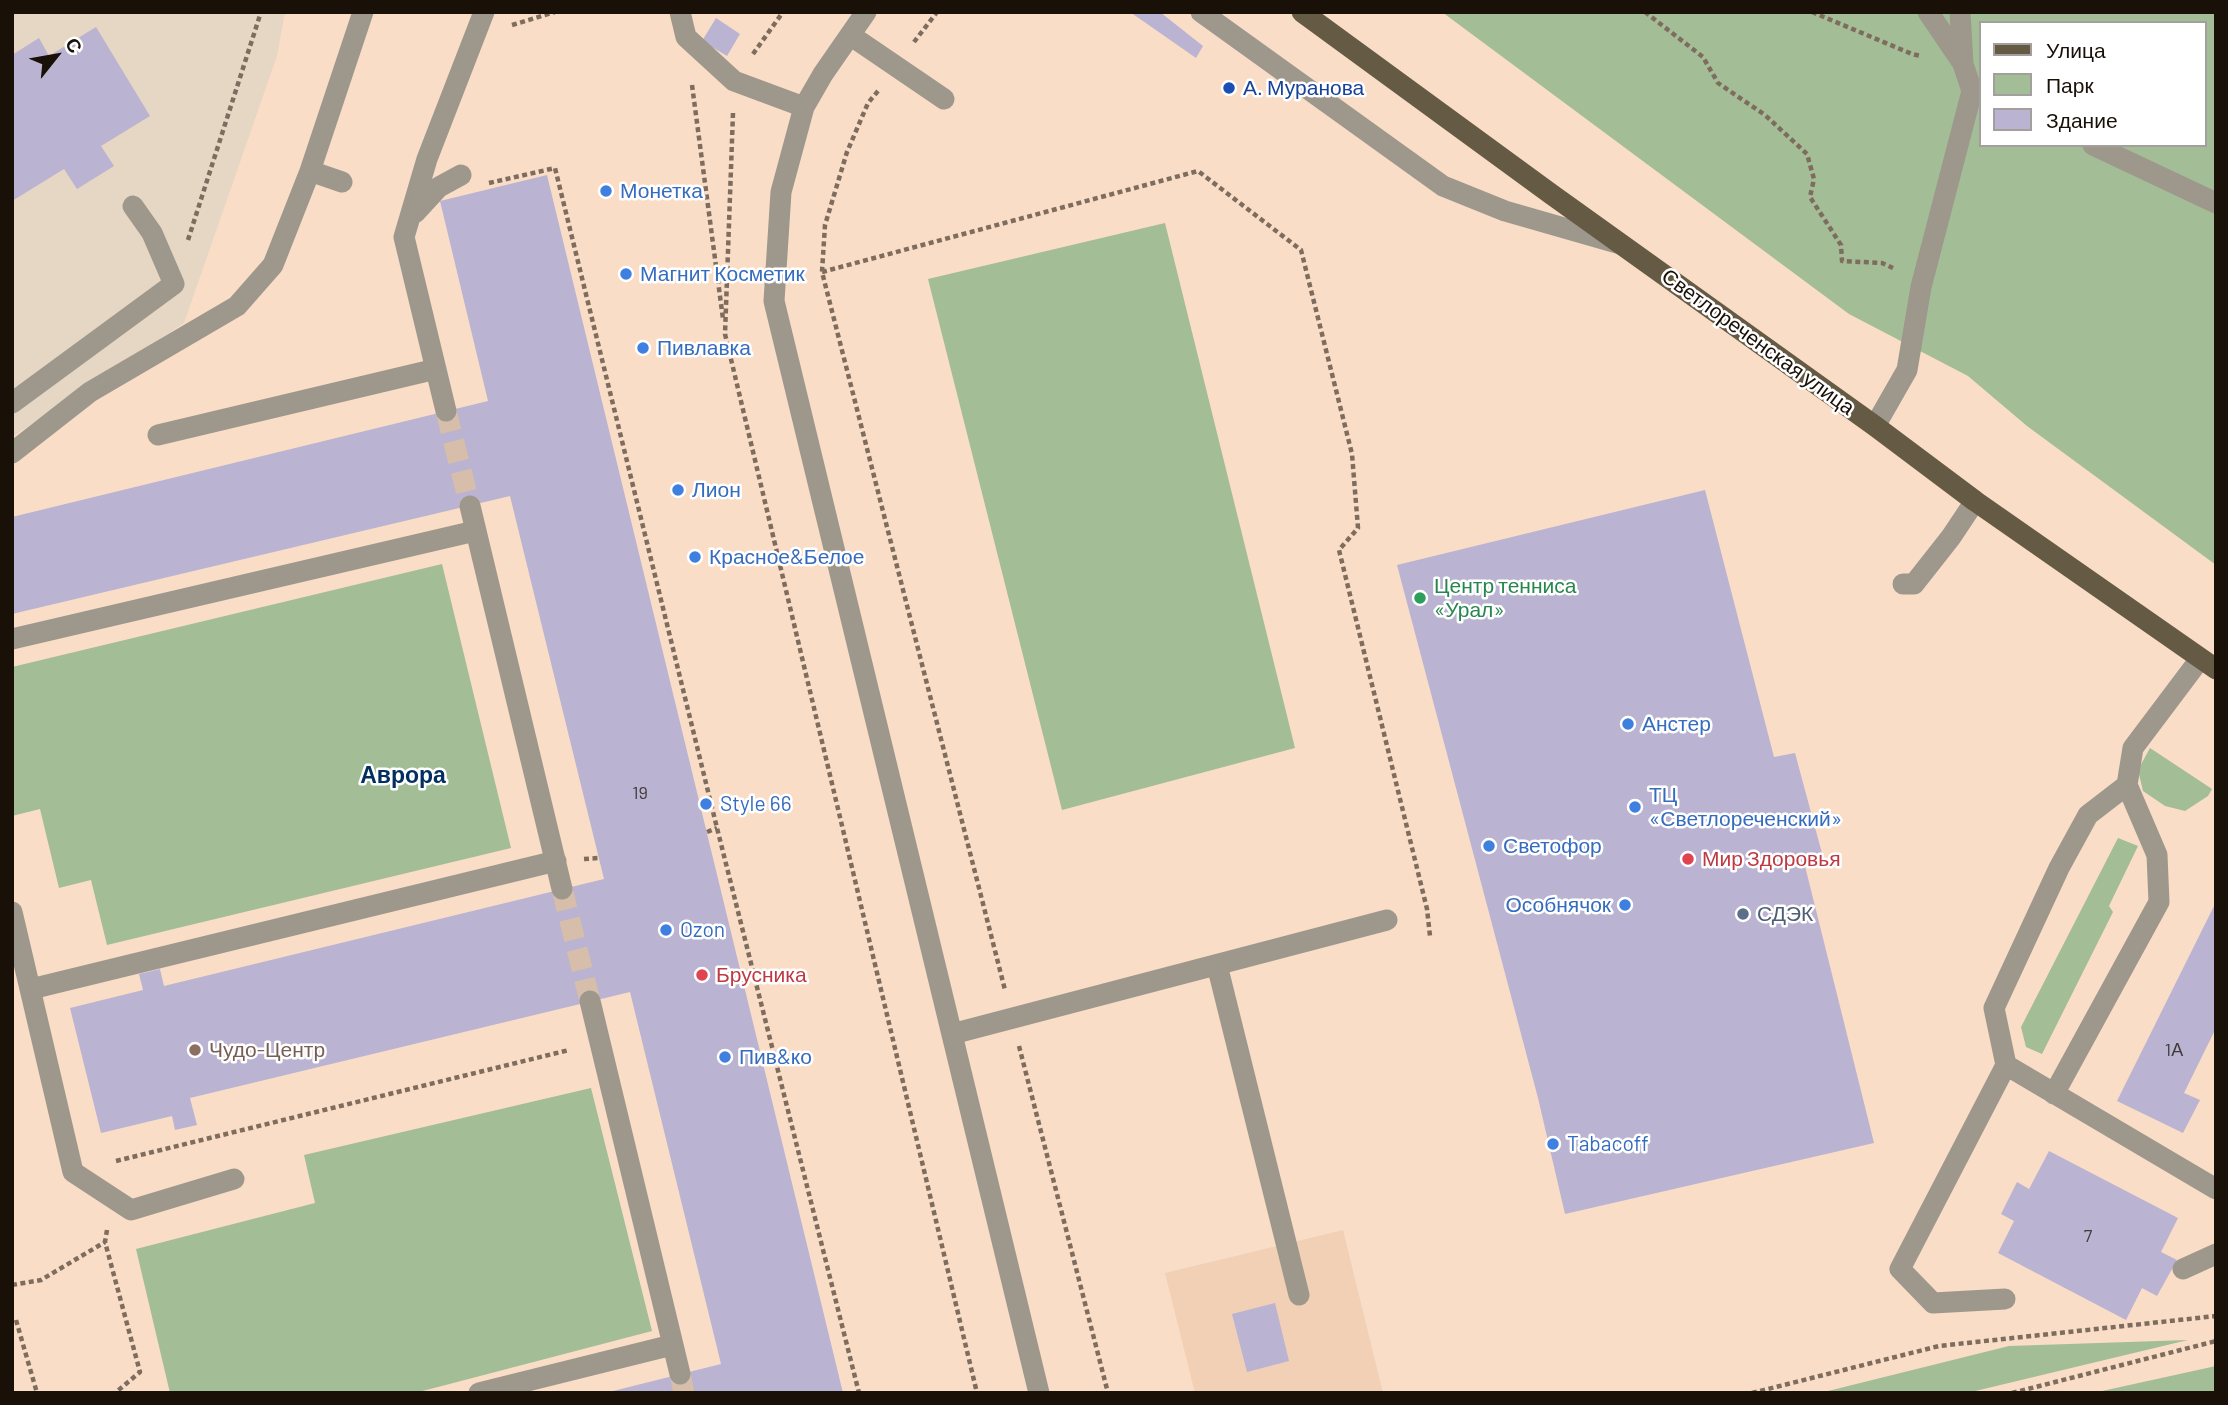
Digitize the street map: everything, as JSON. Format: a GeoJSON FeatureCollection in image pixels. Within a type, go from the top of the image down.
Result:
{"type":"FeatureCollection","features":[{"type":"Feature","properties":{"kind":"main road","name":"Светлореченская улица"},"geometry":{"type":"LineString","coordinates":[[1302,12],[1975,500],[2208,664]]}},
{"type":"Feature","properties":{"kind":"street"},"geometry":{"type":"LineString","coordinates":[[12,453],[90,392],[237,306],[273,265],[310,171],[363,12]]}},
{"type":"Feature","properties":{"kind":"street"},"geometry":{"type":"LineString","coordinates":[[446,411],[404,237],[427,159],[484,12]]}},
{"type":"Feature","properties":{"kind":"street"},"geometry":{"type":"LineString","coordinates":[[680,12],[686,37],[734,81],[804,107]]}},
{"type":"Feature","properties":{"kind":"street"},"geometry":{"type":"LineString","coordinates":[[866,12],[823,74],[804,107],[781,192],[774,301],[1039,1393]]}},
{"type":"Feature","properties":{"kind":"street"},"geometry":{"type":"LineString","coordinates":[[1201,12],[1444,186],[1505,211],[1623,245]]}},
{"type":"Feature","properties":{"kind":"street"},"geometry":{"type":"LineString","coordinates":[[1875,426],[1907,370],[1923,281],[1977,93],[1963,64],[1928,12]]}},
{"type":"Feature","properties":{"kind":"street"},"geometry":{"type":"LineString","coordinates":[[1960,12],[1963,64]]}},
{"type":"Feature","properties":{"kind":"street"},"geometry":{"type":"LineString","coordinates":[[850,35],[944,99]]}},
{"type":"Feature","properties":{"kind":"street"},"geometry":{"type":"LineString","coordinates":[[2096,147],[2216,204]]}},
{"type":"Feature","properties":{"kind":"street"},"geometry":{"type":"LineString","coordinates":[[310,171],[342,182]]}},
{"type":"Feature","properties":{"kind":"street"},"geometry":{"type":"LineString","coordinates":[[404,237],[414,213],[439,187],[470,180]]}},
{"type":"Feature","properties":{"kind":"street"},"geometry":{"type":"LineString","coordinates":[[12,403],[174,284],[152,233],[133,206]]}},
{"type":"Feature","properties":{"kind":"street"},"geometry":{"type":"LineString","coordinates":[[158,435],[436,369]]}},
{"type":"Feature","properties":{"kind":"street"},"geometry":{"type":"LineString","coordinates":[[1903,584],[1914,584],[1951,537],[1975,500]]}},
{"type":"Feature","properties":{"kind":"street"},"geometry":{"type":"LineString","coordinates":[[470,506],[562,889]]}},
{"type":"Feature","properties":{"kind":"street"},"geometry":{"type":"LineString","coordinates":[[12,639],[475,531]]}},
{"type":"Feature","properties":{"kind":"street"},"geometry":{"type":"LineString","coordinates":[[2054,1094],[2160,902],[2157,855],[2127,785],[2133,748],[2208,664]]}},
{"type":"Feature","properties":{"kind":"street"},"geometry":{"type":"LineString","coordinates":[[2005,1299],[1933,1303],[1900,1269],[2006,1065],[1994,1008],[2059,868],[2088,814],[2127,785]]}},
{"type":"Feature","properties":{"kind":"street"},"geometry":{"type":"LineString","coordinates":[[31,989],[556,861]]}},
{"type":"Feature","properties":{"kind":"street"},"geometry":{"type":"LineString","coordinates":[[12,912],[73,1172],[131,1210],[234,1178]]}},
{"type":"Feature","properties":{"kind":"street"},"geometry":{"type":"LineString","coordinates":[[952,1034],[1387,920]]}},
{"type":"Feature","properties":{"kind":"street"},"geometry":{"type":"LineString","coordinates":[[1217,965],[1299,1295]]}},
{"type":"Feature","properties":{"kind":"street"},"geometry":{"type":"LineString","coordinates":[[590,1002],[680,1374]]}},
{"type":"Feature","properties":{"kind":"street"},"geometry":{"type":"LineString","coordinates":[[2006,1065],[2216,1189]]}},
{"type":"Feature","properties":{"kind":"street"},"geometry":{"type":"LineString","coordinates":[[2183,1269],[2216,1254]]}},
{"type":"Feature","properties":{"kind":"street"},"geometry":{"type":"LineString","coordinates":[[479,1393],[672,1345]]}},
{"type":"Feature","properties":{"kind":"path"},"geometry":{"type":"LineString","coordinates":[[174,284],[218,154],[261,12]]}},
{"type":"Feature","properties":{"kind":"path"},"geometry":{"type":"LineString","coordinates":[[510,25],[555,12]]}},
{"type":"Feature","properties":{"kind":"path"},"geometry":{"type":"LineString","coordinates":[[725,334],[734,81],[783,12]]}},
{"type":"Feature","properties":{"kind":"path"},"geometry":{"type":"LineString","coordinates":[[937,12],[869,103],[847,152],[825,225],[822,272],[1108,1393]]}},
{"type":"Feature","properties":{"kind":"path"},"geometry":{"type":"LineString","coordinates":[[1645,12],[1703,57],[1718,83],[1765,115],[1807,154],[1814,179],[1810,197],[1840,245],[1842,261],[1882,263],[1923,281]]}},
{"type":"Feature","properties":{"kind":"path"},"geometry":{"type":"LineString","coordinates":[[1812,12],[1912,54],[1963,64]]}},
{"type":"Feature","properties":{"kind":"path"},"geometry":{"type":"LineString","coordinates":[[686,37],[725,334],[977,1393]]}},
{"type":"Feature","properties":{"kind":"path"},"geometry":{"type":"LineString","coordinates":[[470,180],[555,168],[859,1393]]}},
{"type":"Feature","properties":{"kind":"path"},"geometry":{"type":"LineString","coordinates":[[822,272],[1198,171],[1301,250],[1352,454],[1359,528],[1339,550],[1427,909],[1430,936]]}},
{"type":"Feature","properties":{"kind":"path"},"geometry":{"type":"LineString","coordinates":[[706,832],[717,828]]}},
{"type":"Feature","properties":{"kind":"path"},"geometry":{"type":"LineString","coordinates":[[73,1172],[600,1042]]}},
{"type":"Feature","properties":{"kind":"path"},"geometry":{"type":"LineString","coordinates":[[112,1198],[105,1242],[140,1372],[115,1393]]}},
{"type":"Feature","properties":{"kind":"path"},"geometry":{"type":"LineString","coordinates":[[12,1285],[41,1280],[105,1242]]}},
{"type":"Feature","properties":{"kind":"path"},"geometry":{"type":"LineString","coordinates":[[1752,1393],[1939,1346],[2216,1316]]}},
{"type":"Feature","properties":{"kind":"path"},"geometry":{"type":"LineString","coordinates":[[16,1320],[37,1393]]}},
{"type":"Feature","properties":{"kind":"path"},"geometry":{"type":"LineString","coordinates":[[2012,1393],[2216,1341]]}},
{"type":"Feature","properties":{"kind":"shaded area"},"geometry":{"type":"Polygon","coordinates":[[[12,12],[285,12],[277,56],[184,323],[12,437],[12,12]]]}},
{"type":"Feature","properties":{"kind":"shaded area"},"geometry":{"type":"Polygon","coordinates":[[[1343,1230],[1383,1393],[1195,1393],[1165,1273],[1343,1230]]]}},
{"type":"Feature","properties":{"kind":"green space"},"geometry":{"type":"Polygon","coordinates":[[[1442,12],[2216,12],[2216,565],[2027,426],[1968,376],[1849,314],[1442,12]]]}},
{"type":"Feature","properties":{"kind":"green space"},"geometry":{"type":"Polygon","coordinates":[[[1165,223],[1295,748],[1062,810],[928,279],[1165,223]]]}},
{"type":"Feature","properties":{"kind":"green space"},"geometry":{"type":"Polygon","coordinates":[[[442,564],[511,848],[107,945],[91,880],[59,888],[40,809],[12,816],[12,667],[442,564]]]}},
{"type":"Feature","properties":{"kind":"green space"},"geometry":{"type":"Polygon","coordinates":[[[2150,748],[2212,789],[2208,796],[2185,811],[2165,806],[2143,791],[2138,770],[2150,748]]]}},
{"type":"Feature","properties":{"kind":"green space"},"geometry":{"type":"Polygon","coordinates":[[[2118,838],[2138,846],[2109,906],[2113,912],[2042,1054],[2026,1047],[2021,1027],[2118,838]]]}},
{"type":"Feature","properties":{"kind":"green space"},"geometry":{"type":"Polygon","coordinates":[[[591,1088],[652,1331],[415,1393],[170,1393],[136,1249],[315,1203],[304,1155],[591,1088]]]}},
{"type":"Feature","properties":{"kind":"green space"},"geometry":{"type":"Polygon","coordinates":[[[2188,1340],[1967,1393],[1820,1393],[2009,1346],[2188,1340]]]}},
{"type":"Feature","properties":{"kind":"green space"},"geometry":{"type":"Polygon","coordinates":[[[2216,1366],[2216,1393],[2093,1393],[2216,1366]]]}},
{"type":"Feature","properties":{"kind":"building"},"geometry":{"type":"Polygon","coordinates":[[[1130,12],[1160,12],[1203,46],[1196,58],[1130,12]]]}},
{"type":"Feature","properties":{"kind":"building"},"geometry":{"type":"Polygon","coordinates":[[[716,18],[740,34],[727,56],[702,41],[716,18]]]}},
{"type":"Feature","properties":{"kind":"building"},"geometry":{"type":"Polygon","coordinates":[[[96,27],[150,116],[101,146],[114,166],[77,189],[64,169],[12,201],[12,55],[39,38],[49,56],[96,27]]]}},
{"type":"Feature","properties":{"kind":"building"},"geometry":{"type":"Polygon","coordinates":[[[547,175],[843,1393],[605,1393],[721,1364],[630,992],[190,1098],[197,1125],[175,1130],[172,1116],[101,1133],[70,1008],[143,990],[139,974],[160,969],[164,986],[604,879],[510,496],[12,614],[12,517],[488,401],[440,201],[547,175]]]}},
{"type":"Feature","properties":{"kind":"building","name":"ТЦ «Светлореченский»"},"geometry":{"type":"Polygon","coordinates":[[[1705,490],[1774,757],[1795,753],[1823,857],[1804,862],[1874,1143],[1565,1214],[1538,1098],[1397,565],[1705,490]]]}},
{"type":"Feature","properties":{"kind":"building"},"geometry":{"type":"Polygon","coordinates":[[[2216,902],[2216,1028],[2184,1093],[2200,1100],[2183,1133],[2117,1101],[2216,902]]]}},
{"type":"Feature","properties":{"kind":"building"},"geometry":{"type":"Polygon","coordinates":[[[2049,1151],[2178,1218],[2161,1252],[2177,1260],[2157,1296],[2142,1288],[2126,1320],[1998,1253],[2014,1221],[2001,1214],[2017,1182],[2029,1189],[2049,1151]]]}},
{"type":"Feature","properties":{"kind":"building"},"geometry":{"type":"Polygon","coordinates":[[[1275,1303],[1289,1361],[1247,1372],[1232,1314],[1275,1303]]]}},
{"type":"Feature","properties":{"kind":"tunnel"},"geometry":{"type":"LineString","coordinates":[[446,411],[470,506]]}},
{"type":"Feature","properties":{"kind":"tunnel"},"geometry":{"type":"LineString","coordinates":[[562,889],[590,1001]]}},
{"type":"Feature","properties":{"kind":"tunnel"},"geometry":{"type":"LineString","coordinates":[[680,1374],[684,1393]]}},
{"type":"Feature","properties":{"kind":"place","name":"А. Муранова"},"geometry":{"type":"Point","coordinates":[1229,88]}},
{"type":"Feature","properties":{"kind":"place","name":"Монетка"},"geometry":{"type":"Point","coordinates":[606,191]}},
{"type":"Feature","properties":{"kind":"place","name":"Магнит Косметик"},"geometry":{"type":"Point","coordinates":[626,274]}},
{"type":"Feature","properties":{"kind":"place","name":"Пивлавка"},"geometry":{"type":"Point","coordinates":[643,348]}},
{"type":"Feature","properties":{"kind":"place","name":"Лион"},"geometry":{"type":"Point","coordinates":[678,490]}},
{"type":"Feature","properties":{"kind":"place","name":"Красное&Белое"},"geometry":{"type":"Point","coordinates":[695,557]}},
{"type":"Feature","properties":{"kind":"place","name":"Центр тенниса «Урал»"},"geometry":{"type":"Point","coordinates":[1420,598]}},
{"type":"Feature","properties":{"kind":"place","name":"Анстер"},"geometry":{"type":"Point","coordinates":[1628,724]}},
{"type":"Feature","properties":{"kind":"place","name":"Style 66"},"geometry":{"type":"Point","coordinates":[706,804]}},
{"type":"Feature","properties":{"kind":"place","name":"ТЦ «Светлореченский»"},"geometry":{"type":"Point","coordinates":[1635,807]}},
{"type":"Feature","properties":{"kind":"place","name":"Светофор"},"geometry":{"type":"Point","coordinates":[1489,846]}},
{"type":"Feature","properties":{"kind":"place","name":"Мир Здоровья"},"geometry":{"type":"Point","coordinates":[1688,859]}},
{"type":"Feature","properties":{"kind":"place","name":"Особнячок"},"geometry":{"type":"Point","coordinates":[1625,905]}},
{"type":"Feature","properties":{"kind":"place","name":"СДЭК"},"geometry":{"type":"Point","coordinates":[1743,914]}},
{"type":"Feature","properties":{"kind":"place","name":"Ozon"},"geometry":{"type":"Point","coordinates":[666,930]}},
{"type":"Feature","properties":{"kind":"place","name":"Брусника"},"geometry":{"type":"Point","coordinates":[702,975]}},
{"type":"Feature","properties":{"kind":"place","name":"Чудо-Центр"},"geometry":{"type":"Point","coordinates":[195,1050]}},
{"type":"Feature","properties":{"kind":"place","name":"Пив&ко"},"geometry":{"type":"Point","coordinates":[725,1057]}},
{"type":"Feature","properties":{"kind":"place","name":"Tabacoff"},"geometry":{"type":"Point","coordinates":[1553,1144]}},
{"type":"Feature","properties":{"kind":"district","name":"Аврора"},"geometry":{"type":"Point","coordinates":[403,775]}}]}
